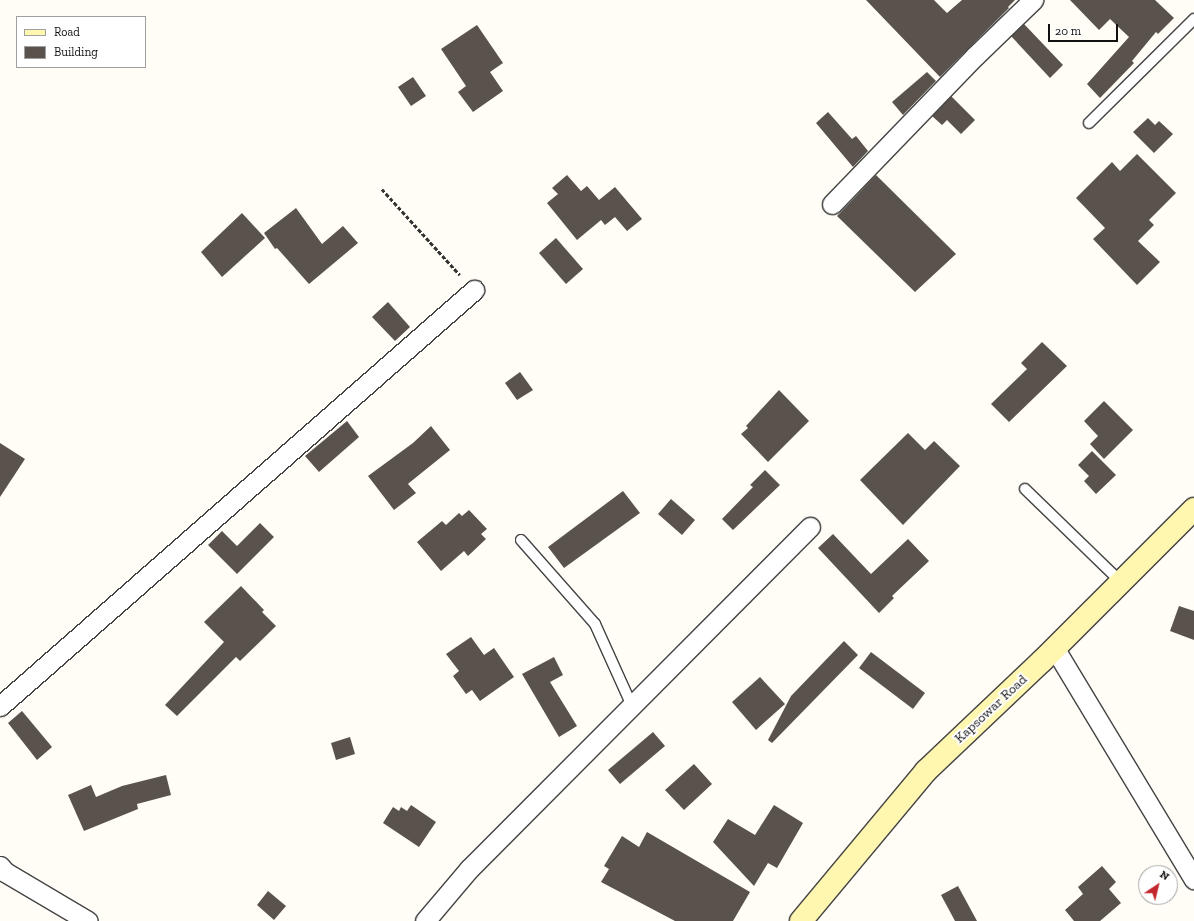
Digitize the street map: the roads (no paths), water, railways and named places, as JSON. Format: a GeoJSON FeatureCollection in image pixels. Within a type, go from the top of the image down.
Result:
{"type":"FeatureCollection","features":[{"type":"Feature","properties":{"kind":"main road","name":"Kapsowar Road"},"geometry":{"type":"LineString","coordinates":[[801,921],[926,771],[1055,648],[1194,509]]}},
{"type":"Feature","properties":{"kind":"street"},"geometry":{"type":"LineString","coordinates":[[832,204],[975,56],[1033,0]]}},
{"type":"Feature","properties":{"kind":"street"},"geometry":{"type":"LineString","coordinates":[[0,706],[474,290]]}},
{"type":"Feature","properties":{"kind":"street"},"geometry":{"type":"LineString","coordinates":[[425,921],[469,869],[810,527]]}},
{"type":"Feature","properties":{"kind":"street"},"geometry":{"type":"LineString","coordinates":[[1055,648],[1194,879]]}},
{"type":"Feature","properties":{"kind":"street"},"geometry":{"type":"LineString","coordinates":[[0,866],[5,872],[88,921]]}},
{"type":"Feature","properties":{"kind":"lane"},"geometry":{"type":"LineString","coordinates":[[1089,122],[1194,19]]}},
{"type":"Feature","properties":{"kind":"lane"},"geometry":{"type":"LineString","coordinates":[[1025,489],[1121,582]]}},
{"type":"Feature","properties":{"kind":"lane"},"geometry":{"type":"LineString","coordinates":[[521,540],[595,624],[632,706]]}}]}
